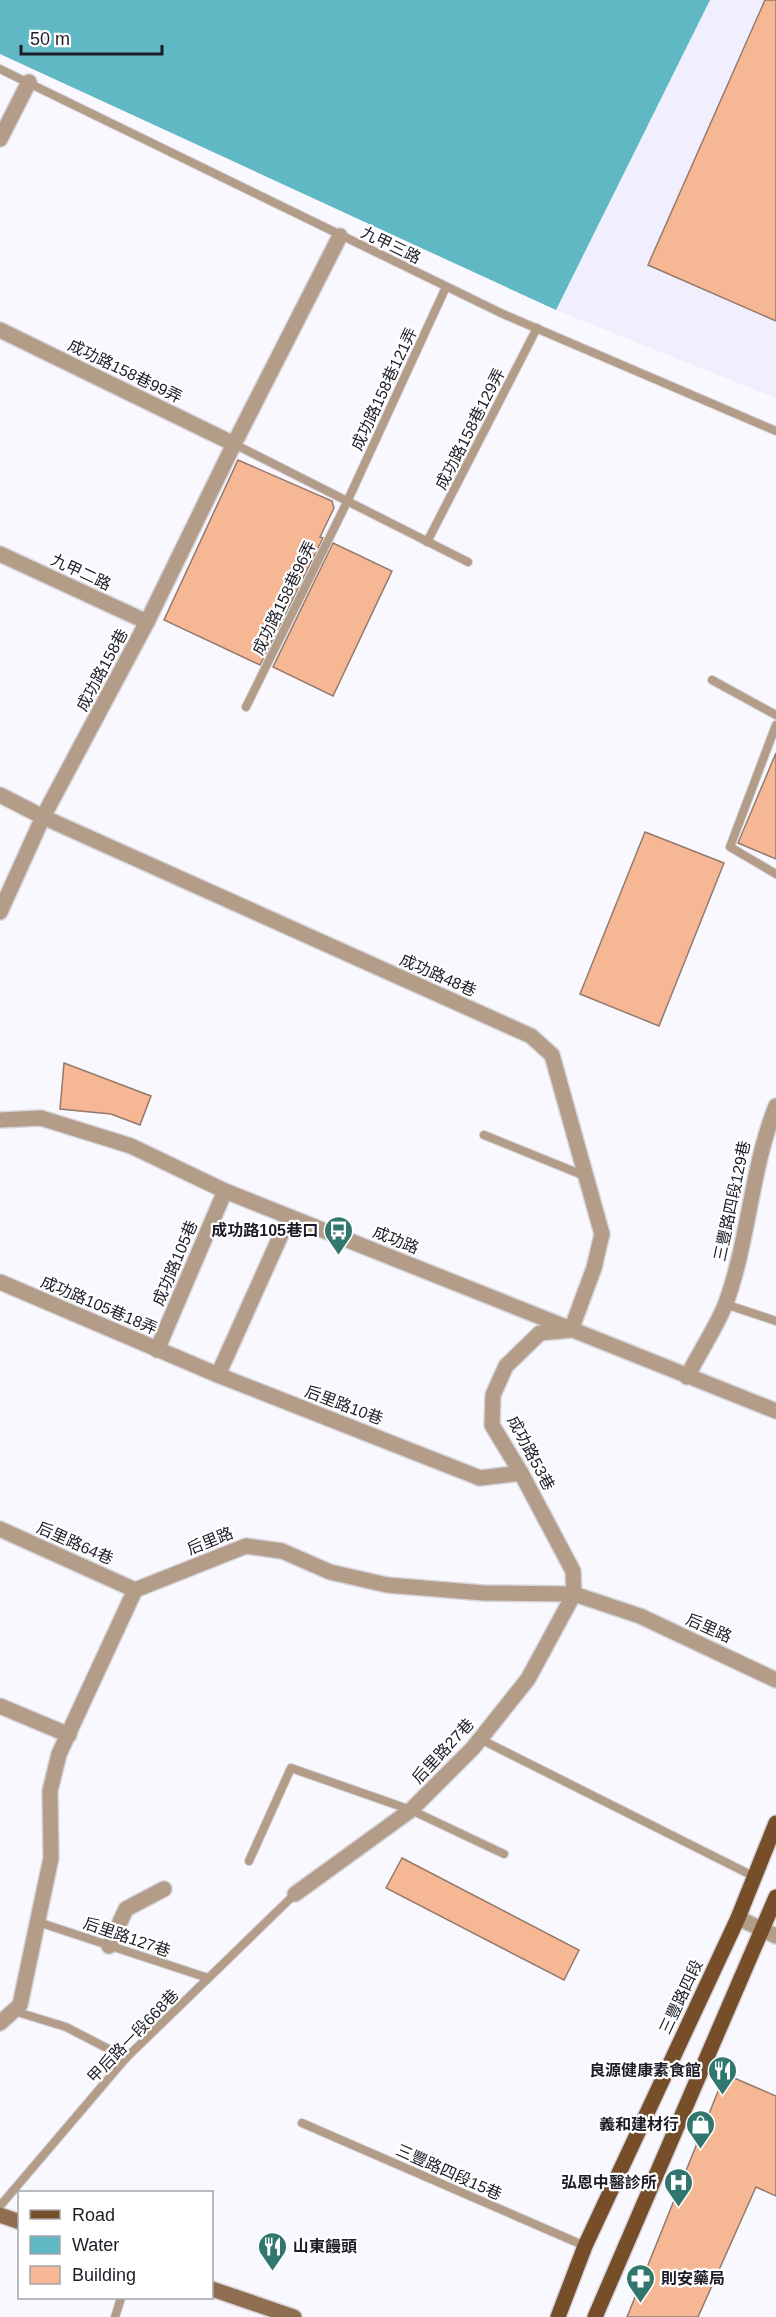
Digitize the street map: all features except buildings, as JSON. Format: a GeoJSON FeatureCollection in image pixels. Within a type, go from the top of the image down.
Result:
{"type":"FeatureCollection","features":[{"type":"Feature","properties":{"kind":"main road","name":"三豐路四段"},"geometry":{"type":"LineString","coordinates":[[558,2317],[585,2246],[738,1918],[776,1822]]}},
{"type":"Feature","properties":{"kind":"main road"},"geometry":{"type":"LineString","coordinates":[[595,2317],[769,1933],[776,1896]]}},
{"type":"Feature","properties":{"kind":"main road"},"geometry":{"type":"LineString","coordinates":[[0,2215],[18,2221]]}},
{"type":"Feature","properties":{"kind":"main road"},"geometry":{"type":"LineString","coordinates":[[213,2289],[294,2317]]}},
{"type":"Feature","properties":{"kind":"street"},"geometry":{"type":"LineString","coordinates":[[0,139],[29,82]]}},
{"type":"Feature","properties":{"kind":"street","name":"成功路158巷"},"geometry":{"type":"LineString","coordinates":[[0,912],[43,817],[147,622],[340,236]]}},
{"type":"Feature","properties":{"kind":"street","name":"成功路158巷99弄"},"geometry":{"type":"LineString","coordinates":[[0,330],[234,444]]}},
{"type":"Feature","properties":{"kind":"street","name":"九甲二路"},"geometry":{"type":"LineString","coordinates":[[0,555],[147,622]]}},
{"type":"Feature","properties":{"kind":"street","name":"成功路48巷"},"geometry":{"type":"LineString","coordinates":[[0,795],[43,817],[531,1036],[552,1055],[602,1233],[594,1268],[571,1330]]}},
{"type":"Feature","properties":{"kind":"street","name":"三豐路四段129巷"},"geometry":{"type":"LineString","coordinates":[[687,1377],[725,1304],[748,1224],[764,1136],[776,1106]]}},
{"type":"Feature","properties":{"kind":"street","name":"成功路"},"geometry":{"type":"LineString","coordinates":[[0,1120],[40,1118],[131,1146],[225,1191],[776,1411]]}},
{"type":"Feature","properties":{"kind":"street","name":"成功路105巷"},"geometry":{"type":"LineString","coordinates":[[157,1350],[225,1191]]}},
{"type":"Feature","properties":{"kind":"street"},"geometry":{"type":"LineString","coordinates":[[218,1375],[289,1217]]}},
{"type":"Feature","properties":{"kind":"street","name":"成功路105巷18弄"},"geometry":{"type":"LineString","coordinates":[[0,1282],[157,1350]]}},
{"type":"Feature","properties":{"kind":"street","name":"成功路53巷"},"geometry":{"type":"LineString","coordinates":[[571,1330],[540,1333],[506,1366],[493,1395],[492,1425],[521,1473],[573,1571],[574,1594]]}},
{"type":"Feature","properties":{"kind":"street","name":"后里路10巷"},"geometry":{"type":"LineString","coordinates":[[157,1350],[480,1478],[521,1473]]}},
{"type":"Feature","properties":{"kind":"street","name":"后里路64巷"},"geometry":{"type":"LineString","coordinates":[[0,1529],[135,1590]]}},
{"type":"Feature","properties":{"kind":"street","name":"后里路"},"geometry":{"type":"LineString","coordinates":[[135,1590],[246,1546],[282,1551],[330,1572],[387,1585],[484,1593],[574,1594],[640,1616],[776,1680]]}},
{"type":"Feature","properties":{"kind":"street"},"geometry":{"type":"LineString","coordinates":[[0,2022],[20,2005],[51,1857],[50,1791],[60,1754],[135,1590]]}},
{"type":"Feature","properties":{"kind":"street","name":"后里路27巷"},"geometry":{"type":"LineString","coordinates":[[295,1893],[411,1810],[480,1739],[528,1679],[574,1594]]}},
{"type":"Feature","properties":{"kind":"street"},"geometry":{"type":"LineString","coordinates":[[0,1706],[69,1735]]}},
{"type":"Feature","properties":{"kind":"street"},"geometry":{"type":"LineString","coordinates":[[109,1946],[126,1909],[164,1889]]}},
{"type":"Feature","properties":{"kind":"street"},"geometry":{"type":"LineString","coordinates":[[738,1918],[769,1933]]}},
{"type":"Feature","properties":{"kind":"lane","name":"九甲三路"},"geometry":{"type":"LineString","coordinates":[[0,69],[446,286],[537,328],[776,431]]}},
{"type":"Feature","properties":{"kind":"lane","name":"成功路158巷121弄"},"geometry":{"type":"LineString","coordinates":[[347,502],[446,286]]}},
{"type":"Feature","properties":{"kind":"lane","name":"成功路158巷129弄"},"geometry":{"type":"LineString","coordinates":[[427,542],[537,328]]}},
{"type":"Feature","properties":{"kind":"lane"},"geometry":{"type":"LineString","coordinates":[[234,444],[468,562]]}},
{"type":"Feature","properties":{"kind":"lane","name":"成功路158巷96弄"},"geometry":{"type":"LineString","coordinates":[[246,707],[347,502]]}},
{"type":"Feature","properties":{"kind":"lane"},"geometry":{"type":"LineString","coordinates":[[712,680],[776,715]]}},
{"type":"Feature","properties":{"kind":"lane"},"geometry":{"type":"LineString","coordinates":[[776,725],[729,846],[776,874]]}},
{"type":"Feature","properties":{"kind":"lane"},"geometry":{"type":"LineString","coordinates":[[484,1135],[586,1176]]}},
{"type":"Feature","properties":{"kind":"lane"},"geometry":{"type":"LineString","coordinates":[[725,1304],[776,1321]]}},
{"type":"Feature","properties":{"kind":"lane"},"geometry":{"type":"LineString","coordinates":[[480,1739],[753,1876]]}},
{"type":"Feature","properties":{"kind":"lane"},"geometry":{"type":"LineString","coordinates":[[249,1861],[291,1768],[411,1810],[504,1854]]}},
{"type":"Feature","properties":{"kind":"lane","name":"甲后路一段668巷"},"geometry":{"type":"LineString","coordinates":[[0,2206],[126,2058],[295,1893]]}},
{"type":"Feature","properties":{"kind":"lane","name":"后里路127巷"},"geometry":{"type":"LineString","coordinates":[[38,1922],[208,1978]]}},
{"type":"Feature","properties":{"kind":"lane"},"geometry":{"type":"LineString","coordinates":[[14,2011],[66,2027],[126,2058]]}},
{"type":"Feature","properties":{"kind":"lane","name":"三豐路四段15巷"},"geometry":{"type":"LineString","coordinates":[[302,2123],[585,2246]]}},
{"type":"Feature","properties":{"kind":"lane"},"geometry":{"type":"LineString","coordinates":[[115,2317],[122,2299]]}},
{"type":"Feature","properties":{"kind":"shaded area"},"geometry":{"type":"Polygon","coordinates":[[[0,0],[776,0],[776,398],[556,310],[0,54],[0,0]]]}},
{"type":"Feature","properties":{"kind":"water"},"geometry":{"type":"Polygon","coordinates":[[[0,0],[710,0],[556,310],[0,54],[0,0]]]}},
{"type":"Feature","properties":{"kind":"place","name":"成功路105巷口"},"geometry":{"type":"Point","coordinates":[339,1256]}},
{"type":"Feature","properties":{"kind":"place","name":"良源健康素食館"},"geometry":{"type":"Point","coordinates":[722,2096]}},
{"type":"Feature","properties":{"kind":"place","name":"義和建材行"},"geometry":{"type":"Point","coordinates":[700,2150]}},
{"type":"Feature","properties":{"kind":"place","name":"弘恩中醫診所"},"geometry":{"type":"Point","coordinates":[678,2208]}},
{"type":"Feature","properties":{"kind":"place","name":"山東饅頭"},"geometry":{"type":"Point","coordinates":[272,2272]}},
{"type":"Feature","properties":{"kind":"place","name":"則安藥局"},"geometry":{"type":"Point","coordinates":[640,2304]}}]}
